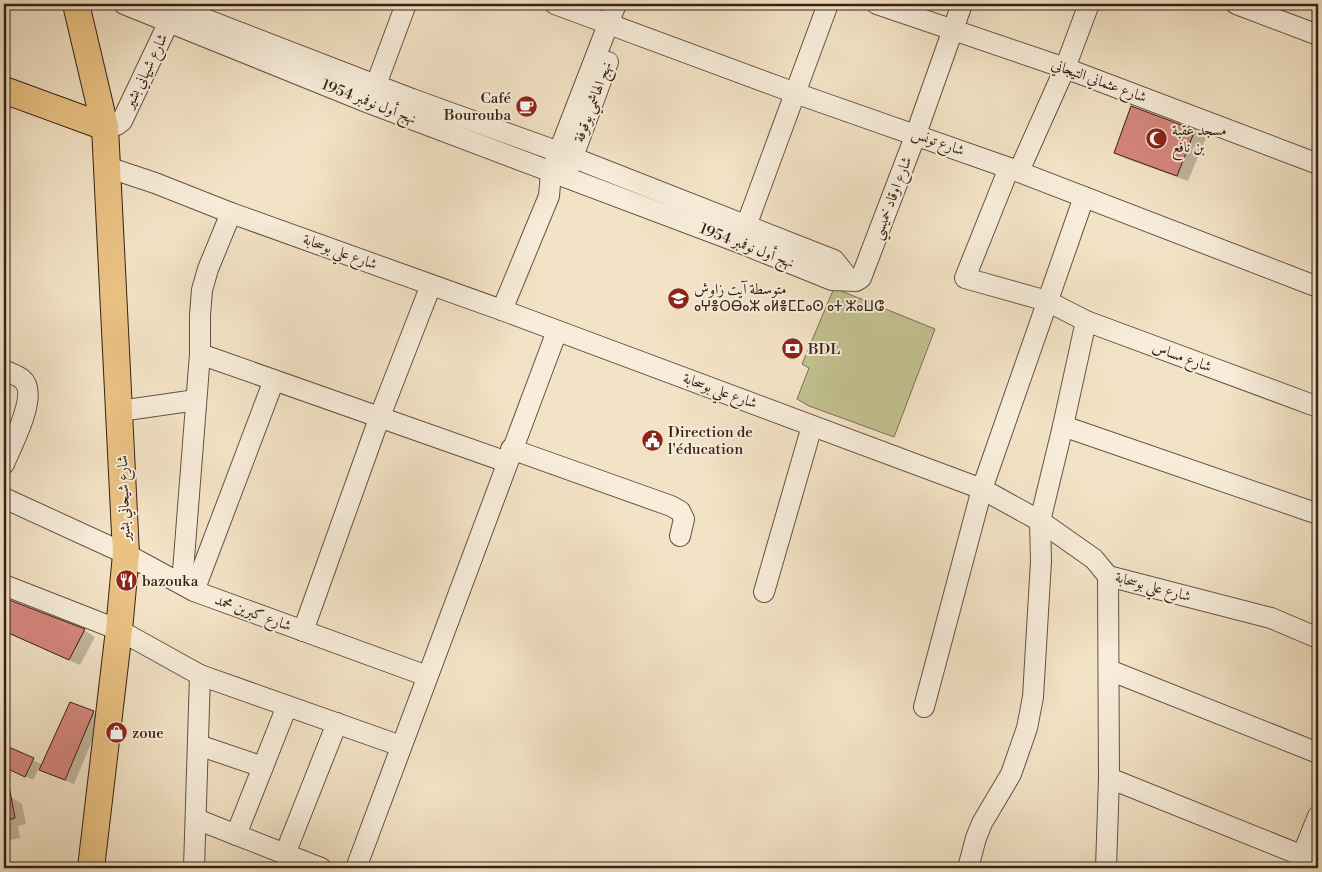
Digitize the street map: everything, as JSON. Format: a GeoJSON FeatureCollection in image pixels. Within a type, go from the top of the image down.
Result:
{"type":"FeatureCollection","features":[{"type":"Feature","properties":{"kind":"main road","name":"شارع شيحاني بشير"},"geometry":{"type":"LineString","coordinates":[[76,4],[105,127],[126,554],[91,868]]}},
{"type":"Feature","properties":{"kind":"main road"},"geometry":{"type":"LineString","coordinates":[[4,90],[105,127]]}},
{"type":"Feature","properties":{"kind":"street","name":"نهج أول نوفمبر 1954"},"geometry":{"type":"LineString","coordinates":[[124,4],[172,9],[409,108],[558,175],[743,234]]}},
{"type":"Feature","properties":{"kind":"street"},"geometry":{"type":"LineString","coordinates":[[372,94],[406,4]]}},
{"type":"Feature","properties":{"kind":"street","name":"شارع تونس"},"geometry":{"type":"LineString","coordinates":[[555,4],[795,93],[1014,169],[1318,287]]}},
{"type":"Feature","properties":{"kind":"street","name":"نهج الهاشمي بوقوفة"},"geometry":{"type":"LineString","coordinates":[[502,310],[566,155],[614,26],[616,4]]}},
{"type":"Feature","properties":{"kind":"street","name":"نهج الهاشمي بوقوفة"},"geometry":{"type":"LineString","coordinates":[[614,26],[631,4]]}},
{"type":"Feature","properties":{"kind":"street"},"geometry":{"type":"LineString","coordinates":[[743,234],[828,4]]}},
{"type":"Feature","properties":{"kind":"street","name":"شارع عثماني التيجاني"},"geometry":{"type":"LineString","coordinates":[[877,4],[1065,68],[1318,164]]}},
{"type":"Feature","properties":{"kind":"street","name":"شارع اوقاد خميسي"},"geometry":{"type":"LineString","coordinates":[[855,279],[916,134],[962,4]]}},
{"type":"Feature","properties":{"kind":"street"},"geometry":{"type":"LineString","coordinates":[[1014,169],[1065,68],[1089,4]]}},
{"type":"Feature","properties":{"kind":"street"},"geometry":{"type":"LineString","coordinates":[[1239,4],[1318,35]]}},
{"type":"Feature","properties":{"kind":"street","name":"شارع شيهاني بشير"},"geometry":{"type":"LineString","coordinates":[[105,127],[122,121],[172,9]]}},
{"type":"Feature","properties":{"kind":"street","name":"نهج أول نوفمبر 1954"},"geometry":{"type":"LineString","coordinates":[[409,108],[566,155],[743,234],[832,280],[855,279]]}},
{"type":"Feature","properties":{"kind":"street","name":"شارع علي بوسحابة"},"geometry":{"type":"LineString","coordinates":[[107,167],[502,310],[982,489],[1040,521],[1094,558],[1108,576],[1271,618],[1318,638]]}},
{"type":"Feature","properties":{"kind":"street","name":"شارع مساس"},"geometry":{"type":"LineString","coordinates":[[1014,169],[965,278],[1047,301],[1086,321],[1318,407]]}},
{"type":"Feature","properties":{"kind":"street"},"geometry":{"type":"LineString","coordinates":[[924,707],[982,489],[1084,197]]}},
{"type":"Feature","properties":{"kind":"street"},"geometry":{"type":"LineString","coordinates":[[188,588],[202,290],[208,270],[232,213]]}},
{"type":"Feature","properties":{"kind":"street"},"geometry":{"type":"LineString","coordinates":[[304,631],[380,416],[431,285]]}},
{"type":"Feature","properties":{"kind":"street"},"geometry":{"type":"LineString","coordinates":[[968,868],[979,830],[1011,774],[1028,728],[1033,697],[1041,561],[1040,521],[1086,321]]}},
{"type":"Feature","properties":{"kind":"street"},"geometry":{"type":"LineString","coordinates":[[356,868],[557,331]]}},
{"type":"Feature","properties":{"kind":"street"},"geometry":{"type":"LineString","coordinates":[[200,354],[380,416],[671,506],[684,515],[680,536]]}},
{"type":"Feature","properties":{"kind":"street"},"geometry":{"type":"LineString","coordinates":[[4,370],[22,379],[28,390],[28,401],[24,418],[4,464]]}},
{"type":"Feature","properties":{"kind":"street"},"geometry":{"type":"LineString","coordinates":[[188,588],[274,380]]}},
{"type":"Feature","properties":{"kind":"street"},"geometry":{"type":"LineString","coordinates":[[120,411],[196,400]]}},
{"type":"Feature","properties":{"kind":"street"},"geometry":{"type":"LineString","coordinates":[[764,592],[812,426]]}},
{"type":"Feature","properties":{"kind":"street"},"geometry":{"type":"LineString","coordinates":[[1063,426],[1318,514]]}},
{"type":"Feature","properties":{"kind":"street","name":"شارع كبرين محمد"},"geometry":{"type":"LineString","coordinates":[[4,498],[126,554],[188,588],[427,676]]}},
{"type":"Feature","properties":{"kind":"street"},"geometry":{"type":"LineString","coordinates":[[1106,868],[1109,778],[1108,576]]}},
{"type":"Feature","properties":{"kind":"street"},"geometry":{"type":"LineString","coordinates":[[4,585],[119,630],[200,675],[401,746]]}},
{"type":"Feature","properties":{"kind":"street"},"geometry":{"type":"LineString","coordinates":[[1108,670],[1318,753]]}},
{"type":"Feature","properties":{"kind":"street"},"geometry":{"type":"LineString","coordinates":[[194,868],[200,675]]}},
{"type":"Feature","properties":{"kind":"street"},"geometry":{"type":"LineString","coordinates":[[236,835],[287,706]]}},
{"type":"Feature","properties":{"kind":"street"},"geometry":{"type":"LineString","coordinates":[[285,854],[337,724]]}},
{"type":"Feature","properties":{"kind":"street"},"geometry":{"type":"LineString","coordinates":[[198,745],[263,767]]}},
{"type":"Feature","properties":{"kind":"street"},"geometry":{"type":"LineString","coordinates":[[1109,778],[1306,862],[1318,816]]}},
{"type":"Feature","properties":{"kind":"street"},"geometry":{"type":"LineString","coordinates":[[196,820],[321,868]]}},
{"type":"Feature","properties":{"kind":"shaded area"},"geometry":{"type":"Polygon","coordinates":[[[834,288],[935,329],[894,437],[809,406],[797,399],[809,368],[802,364],[834,288]]]}},
{"type":"Feature","properties":{"kind":"building","name":"مسجد عقبة بن نافع"},"geometry":{"type":"Polygon","coordinates":[[[1131,106],[1195,130],[1177,176],[1114,153],[1131,106]]]}},
{"type":"Feature","properties":{"kind":"building"},"geometry":{"type":"Polygon","coordinates":[[[4,598],[85,629],[69,660],[4,631],[4,598]]]}},
{"type":"Feature","properties":{"kind":"building"},"geometry":{"type":"Polygon","coordinates":[[[70,702],[94,711],[65,780],[39,770],[70,702]]]}},
{"type":"Feature","properties":{"kind":"building"},"geometry":{"type":"Polygon","coordinates":[[[4,745],[34,758],[25,777],[4,767],[4,745]]]}},
{"type":"Feature","properties":{"kind":"building"},"geometry":{"type":"Polygon","coordinates":[[[9,786],[15,818],[4,821],[4,787],[9,786]]]}},
{"type":"Feature","properties":{"kind":"place","name":"Café Bourouba"},"geometry":{"type":"Point","coordinates":[527,107]}},
{"type":"Feature","properties":{"kind":"place","name":"مسجد عقبة بن نافع"},"geometry":{"type":"Point","coordinates":[1156,139]}},
{"type":"Feature","properties":{"kind":"place","name":"متوسطة آيت زاوش ⴰⵖⴻⵔⴱⴰⵣ ⴰⵍⴻⵎⵎⴰⵙ ⴰⵜ ⵣⴰⵡⵛ"},"geometry":{"type":"Point","coordinates":[678,298]}},
{"type":"Feature","properties":{"kind":"place","name":"BDL"},"geometry":{"type":"Point","coordinates":[792,349]}},
{"type":"Feature","properties":{"kind":"place","name":"Direction de l'éducation"},"geometry":{"type":"Point","coordinates":[652,441]}},
{"type":"Feature","properties":{"kind":"place","name":"bazouka"},"geometry":{"type":"Point","coordinates":[126,581]}},
{"type":"Feature","properties":{"kind":"place","name":"zoue"},"geometry":{"type":"Point","coordinates":[116,733]}}]}
